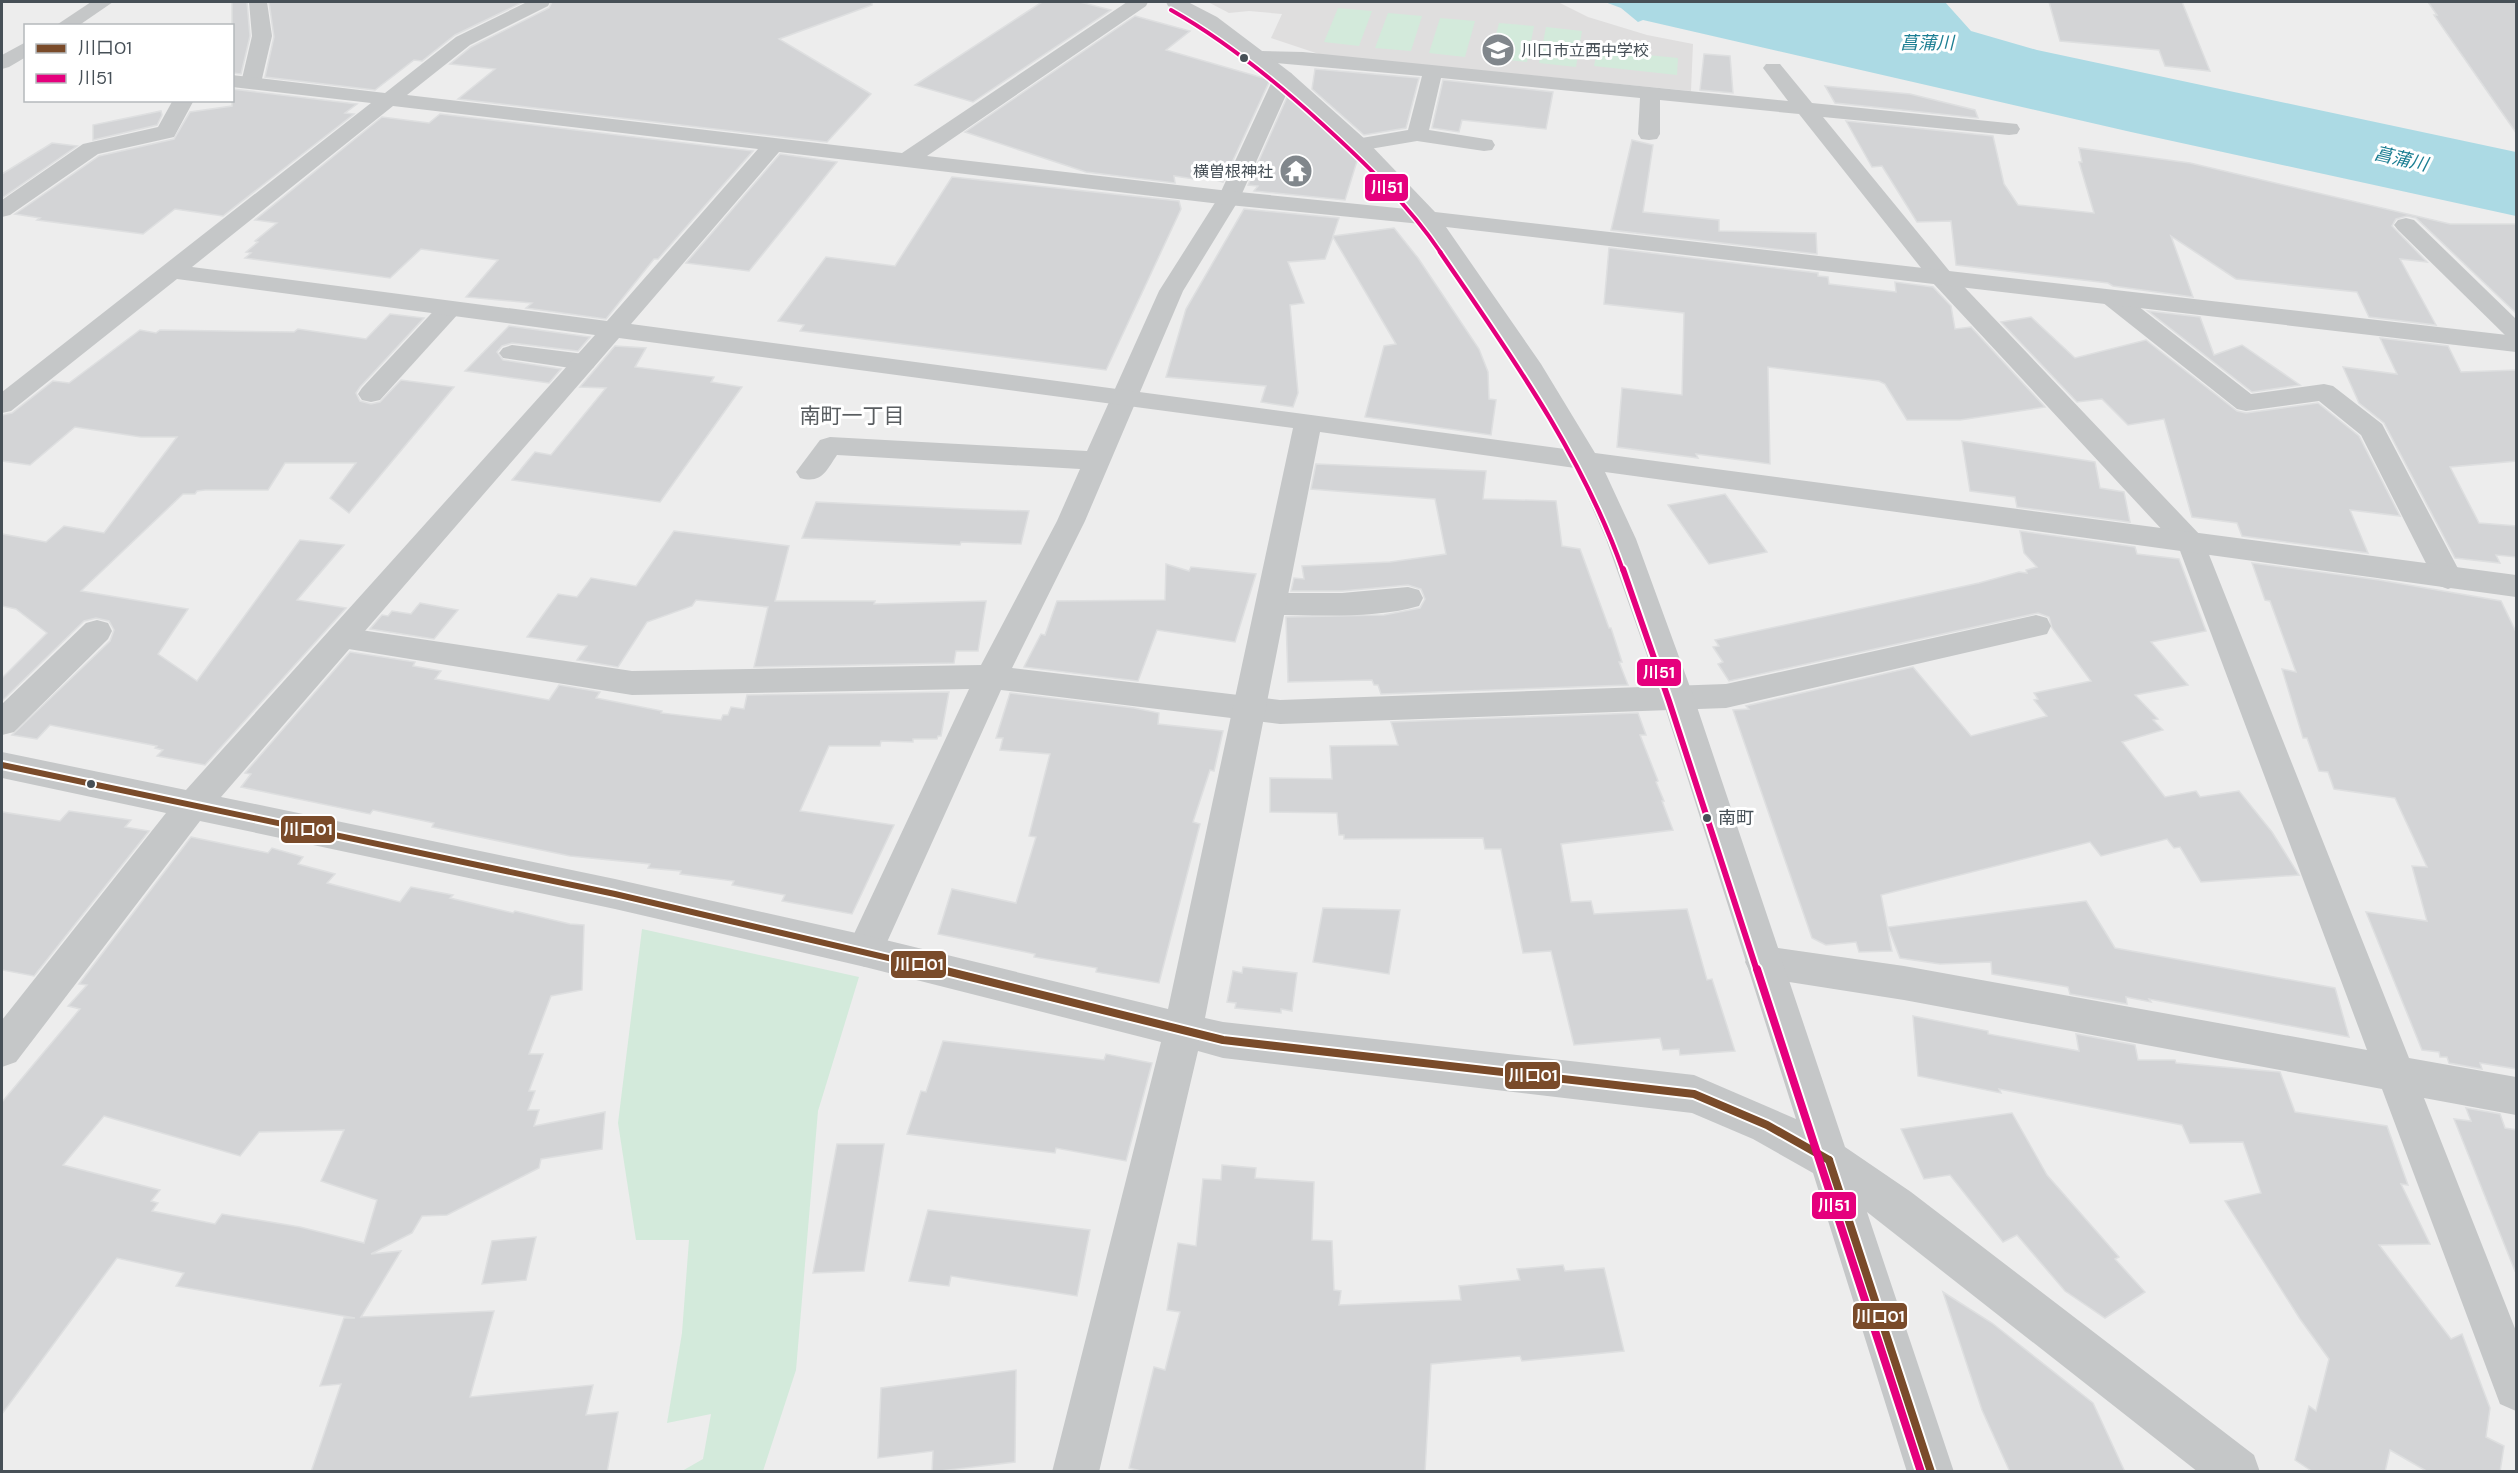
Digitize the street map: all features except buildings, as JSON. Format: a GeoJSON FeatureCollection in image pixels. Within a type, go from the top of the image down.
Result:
{"type":"FeatureCollection","features":[{"type":"Feature","properties":{"kind":"street"},"geometry":{"type":"LineString","coordinates":[[67,24],[104,2]]}},
{"type":"Feature","properties":{"kind":"street"},"geometry":{"type":"LineString","coordinates":[[258,2],[262,36],[242,82],[1229,198],[1428,218],[2517,345]]}},
{"type":"Feature","properties":{"kind":"street"},"geometry":{"type":"LineString","coordinates":[[2,405],[462,41],[541,2]]}},
{"type":"Feature","properties":{"kind":"street"},"geometry":{"type":"LineString","coordinates":[[908,159],[1139,2]]}},
{"type":"Feature","properties":{"kind":"street"},"geometry":{"type":"LineString","coordinates":[[1175,2],[1210,21],[1284,77],[1358,144],[1428,218],[1522,355],[1585,460],[1621,539],[1678,698],[1931,1472]]}},
{"type":"Feature","properties":{"kind":"street"},"geometry":{"type":"LineString","coordinates":[[1260,57],[1303,58],[2010,129]]}},
{"type":"Feature","properties":{"kind":"street"},"geometry":{"type":"LineString","coordinates":[[1773,68],[1942,278],[2192,544],[2517,1388]]}},
{"type":"Feature","properties":{"kind":"street"},"geometry":{"type":"LineString","coordinates":[[1416,135],[1433,71]]}},
{"type":"Feature","properties":{"kind":"street"},"geometry":{"type":"LineString","coordinates":[[865,951],[991,677],[1071,521],[1123,397],[1172,291],[1229,198],[1284,77]]}},
{"type":"Feature","properties":{"kind":"street"},"geometry":{"type":"LineString","coordinates":[[1649,134],[1650,93]]}},
{"type":"Feature","properties":{"kind":"street"},"geometry":{"type":"LineString","coordinates":[[2,210],[91,148],[166,132],[183,102]]}},
{"type":"Feature","properties":{"kind":"street"},"geometry":{"type":"LineString","coordinates":[[1358,144],[1416,135],[1484,145]]}},
{"type":"Feature","properties":{"kind":"street"},"geometry":{"type":"LineString","coordinates":[[2,1049],[192,806],[614,329],[774,144]]}},
{"type":"Feature","properties":{"kind":"street"},"geometry":{"type":"LineString","coordinates":[[2406,225],[2517,332]]}},
{"type":"Feature","properties":{"kind":"street"},"geometry":{"type":"LineString","coordinates":[[169,271],[1308,422],[1856,500],[2517,586]]}},
{"type":"Feature","properties":{"kind":"street"},"geometry":{"type":"LineString","coordinates":[[2111,297],[2246,403],[2324,392],[2372,430],[2448,578]]}},
{"type":"Feature","properties":{"kind":"street"},"geometry":{"type":"LineString","coordinates":[[371,394],[450,308]]}},
{"type":"Feature","properties":{"kind":"street"},"geometry":{"type":"LineString","coordinates":[[512,353],[584,362]]}},
{"type":"Feature","properties":{"kind":"street"},"geometry":{"type":"LineString","coordinates":[[1075,1472],[1183,1031],[1308,422]]}},
{"type":"Feature","properties":{"kind":"street"},"geometry":{"type":"LineString","coordinates":[[810,472],[830,446],[1096,461]]}},
{"type":"Feature","properties":{"kind":"street"},"geometry":{"type":"LineString","coordinates":[[1270,604],[1342,604],[1408,598]]}},
{"type":"Feature","properties":{"kind":"street"},"geometry":{"type":"LineString","coordinates":[[341,638],[632,683],[991,677],[1280,712],[1726,696],[2036,626]]}},
{"type":"Feature","properties":{"kind":"street"},"geometry":{"type":"LineString","coordinates":[[2,723],[98,632]]}},
{"type":"Feature","properties":{"kind":"street"},"geometry":{"type":"LineString","coordinates":[[2,765],[615,894],[865,951],[1223,1040],[1694,1094],[1767,1125],[1829,1160],[1896,1207],[2237,1472]]}},
{"type":"Feature","properties":{"kind":"street"},"geometry":{"type":"LineString","coordinates":[[1764,962],[1905,983],[2517,1096]]}},
{"type":"Feature","properties":{"kind":"shaded area","name":"川口市立西中学校"},"geometry":{"type":"Polygon","coordinates":[[[1208,2],[1558,2],[1588,17],[1647,35],[1693,44],[1691,91],[1322,55],[1271,38],[1282,14],[1249,11],[1229,13],[1208,2]]]}},
{"type":"Feature","properties":{"kind":"green space"},"geometry":{"type":"Polygon","coordinates":[[[1338,8],[1372,11],[1359,46],[1324,42],[1338,8]]]}},
{"type":"Feature","properties":{"kind":"green space"},"geometry":{"type":"Polygon","coordinates":[[[1388,13],[1422,16],[1411,51],[1375,48],[1388,13]]]}},
{"type":"Feature","properties":{"kind":"green space"},"geometry":{"type":"Polygon","coordinates":[[[1440,18],[1475,21],[1465,57],[1429,53],[1440,18]]]}},
{"type":"Feature","properties":{"kind":"green space"},"geometry":{"type":"Polygon","coordinates":[[[1499,23],[1534,26],[1527,62],[1490,58],[1499,23]]]}},
{"type":"Feature","properties":{"kind":"green space"},"geometry":{"type":"Polygon","coordinates":[[[1546,27],[1582,31],[1576,67],[1539,63],[1546,27]]]}},
{"type":"Feature","properties":{"kind":"green space"},"geometry":{"type":"Polygon","coordinates":[[[1597,50],[1678,58],[1677,75],[1594,66],[1597,50]]]}},
{"type":"Feature","properties":{"kind":"green space"},"geometry":{"type":"Polygon","coordinates":[[[642,929],[859,977],[818,1111],[796,1370],[763,1471],[682,1471],[703,1459],[711,1414],[667,1423],[682,1333],[689,1240],[636,1240],[618,1123],[642,929]]]}},
{"type":"Feature","properties":{"kind":"water","name":"菖蒲川"},"geometry":{"type":"Polygon","coordinates":[[[1605,2],[1945,2],[1971,31],[2037,50],[2516,152],[2516,216],[2131,132],[1643,20],[1638,22],[1621,8],[1605,2]]]}},
{"type":"Feature","properties":{"kind":"transit line","name":"川51"},"geometry":{"type":"LineString","coordinates":[[1171,10],[1205,29],[1278,84],[1352,151],[1421,224],[1520,369],[1577,464],[1613,542],[1669,701],[1921,1472]]}},
{"type":"Feature","properties":{"kind":"transit line","name":"川口01"},"geometry":{"type":"LineString","coordinates":[[2,765],[615,894],[865,951],[1223,1040],[1694,1094],[1767,1125],[1829,1160]]}},
{"type":"Feature","properties":{"kind":"transit line","name":"川口01"},"geometry":{"type":"LineString","coordinates":[[1829,1160],[1931,1472]]}},
{"type":"Feature","properties":{"kind":"place","name":"川口市立西中学校"},"geometry":{"type":"Point","coordinates":[1498,50]}},
{"type":"Feature","properties":{"kind":"place","name":"横曽根神社"},"geometry":{"type":"Point","coordinates":[1296,171]}},
{"type":"Feature","properties":{"kind":"place","name":"南町"},"geometry":{"type":"Point","coordinates":[1707,818]}},
{"type":"Feature","properties":{"kind":"district","name":"南町一丁目"},"geometry":{"type":"Point","coordinates":[852,416]}}]}
